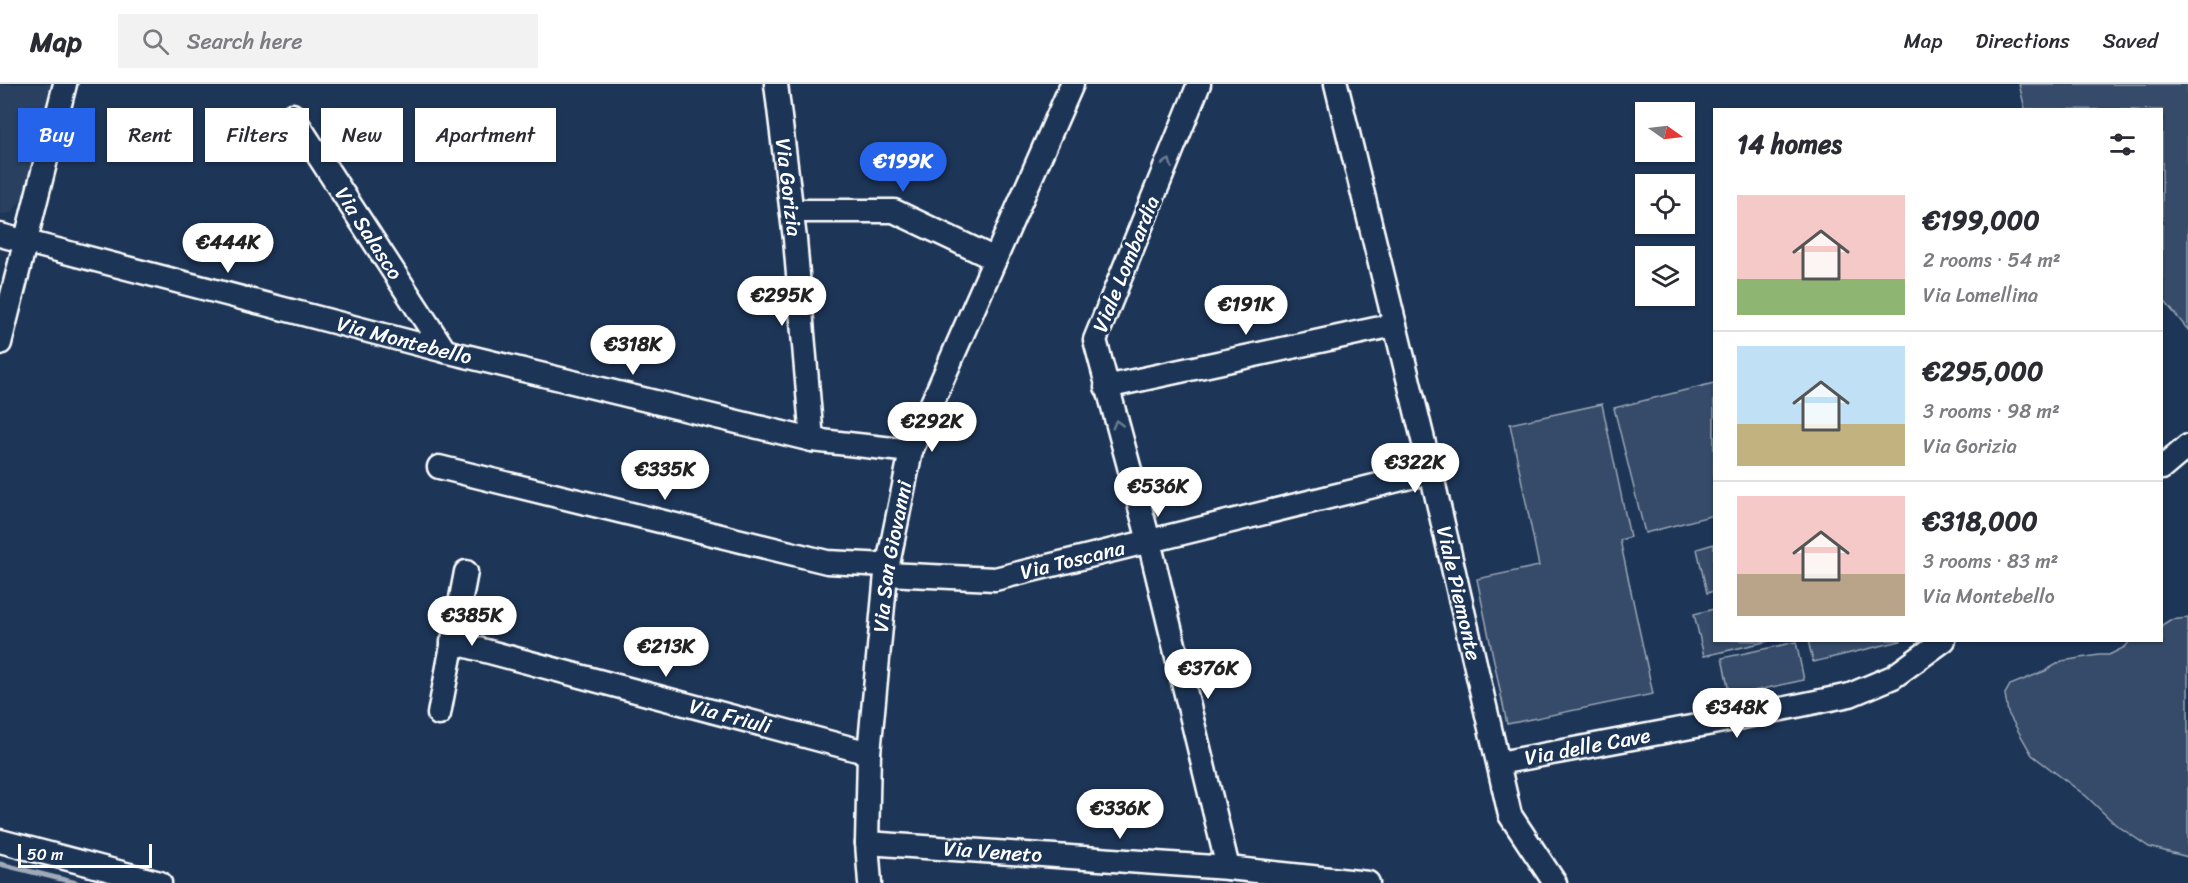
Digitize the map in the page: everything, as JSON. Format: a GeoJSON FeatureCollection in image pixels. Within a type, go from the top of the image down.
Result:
{"type":"FeatureCollection","features":[{"type":"Feature","properties":{"kind":"street"},"geometry":{"type":"LineString","coordinates":[[0,342],[65,84]]}},
{"type":"Feature","properties":{"kind":"street","name":"Via Gorizia"},"geometry":{"type":"LineString","coordinates":[[776,84],[792,211],[812,440]]}},
{"type":"Feature","properties":{"kind":"street","name":"Via San Giovanni"},"geometry":{"type":"LineString","coordinates":[[870,883],[867,843],[869,753],[886,570],[911,451],[1072,84]]}},
{"type":"Feature","properties":{"kind":"street","name":"Viale Lombardia"},"geometry":{"type":"LineString","coordinates":[[1199,84],[1095,340],[1149,542],[1228,868]]}},
{"type":"Feature","properties":{"kind":"street","name":"Viale Piemonte"},"geometry":{"type":"LineString","coordinates":[[1336,84],[1431,472],[1510,815],[1555,883]]}},
{"type":"Feature","properties":{"kind":"street","name":"Via Salasco"},"geometry":{"type":"LineString","coordinates":[[309,141],[445,351]]}},
{"type":"Feature","properties":{"kind":"street"},"geometry":{"type":"LineString","coordinates":[[792,211],[894,211],[995,259]]}},
{"type":"Feature","properties":{"kind":"street","name":"Via Montebello"},"geometry":{"type":"LineString","coordinates":[[0,235],[445,351],[812,440]]}},
{"type":"Feature","properties":{"kind":"street"},"geometry":{"type":"LineString","coordinates":[[1106,387],[1394,325]]}},
{"type":"Feature","properties":{"kind":"street"},"geometry":{"type":"LineString","coordinates":[[812,440],[911,451]]}},
{"type":"Feature","properties":{"kind":"street"},"geometry":{"type":"LineString","coordinates":[[2163,467],[2188,446]]}},
{"type":"Feature","properties":{"kind":"street","name":"Via Toscana"},"geometry":{"type":"LineString","coordinates":[[439,467],[827,562],[886,570],[995,579],[1431,472]]}},
{"type":"Feature","properties":{"kind":"street"},"geometry":{"type":"LineString","coordinates":[[439,714],[466,572]]}},
{"type":"Feature","properties":{"kind":"street","name":"Via Friuli"},"geometry":{"type":"LineString","coordinates":[[452,642],[869,753]]}},
{"type":"Feature","properties":{"kind":"street","name":"Via delle Cave"},"geometry":{"type":"LineString","coordinates":[[1499,763],[1756,715],[1850,694],[1893,676],[1941,642]]}},
{"type":"Feature","properties":{"kind":"street"},"geometry":{"type":"LineString","coordinates":[[0,841],[160,883]]}},
{"type":"Feature","properties":{"kind":"street","name":"Via Veneto"},"geometry":{"type":"LineString","coordinates":[[867,843],[1228,868],[1368,883]]}},
{"type":"Feature","properties":{"kind":"shaded area"},"geometry":{"type":"Polygon","coordinates":[[[0,84],[52,84],[46,108],[18,108],[18,162],[32,162],[22,199],[11,213],[0,214],[0,84]]]}},
{"type":"Feature","properties":{"kind":"shaded area"},"geometry":{"type":"Polygon","coordinates":[[[2019,84],[2188,84],[2188,330],[2163,299],[2163,108],[2025,108],[2019,84]]]}},
{"type":"Feature","properties":{"kind":"shaded area"},"geometry":{"type":"Polygon","coordinates":[[[1713,383],[1713,515],[1645,533],[1614,408],[1713,383]]]}},
{"type":"Feature","properties":{"kind":"shaded area"},"geometry":{"type":"Polygon","coordinates":[[[1602,404],[1630,537],[1620,540],[1653,694],[1507,724],[1477,579],[1539,566],[1510,424],[1602,404]]]}},
{"type":"Feature","properties":{"kind":"shaded area"},"geometry":{"type":"Polygon","coordinates":[[[1713,544],[1713,591],[1707,593],[1697,549],[1713,544]]]}},
{"type":"Feature","properties":{"kind":"shaded area"},"geometry":{"type":"Polygon","coordinates":[[[1713,609],[1713,642],[1765,642],[1704,656],[1694,614],[1713,609]]]}},
{"type":"Feature","properties":{"kind":"shaded area"},"geometry":{"type":"Polygon","coordinates":[[[2188,618],[2188,857],[2149,847],[2115,824],[2086,796],[2032,755],[2008,713],[2005,694],[2010,685],[2045,671],[2062,661],[2109,655],[2125,647],[2129,642],[2163,642],[2163,624],[2170,620],[2188,618]]]}},
{"type":"Feature","properties":{"kind":"shaded area"},"geometry":{"type":"Polygon","coordinates":[[[1796,642],[1804,680],[1730,696],[1722,658],[1796,642]]]}},
{"type":"Feature","properties":{"kind":"shaded area"},"geometry":{"type":"Polygon","coordinates":[[[1808,642],[1897,642],[1813,662],[1808,642]]]}},
{"type":"Feature","properties":{"kind":"waterway"},"geometry":{"type":"LineString","coordinates":[[0,864],[77,883]]}}]}
